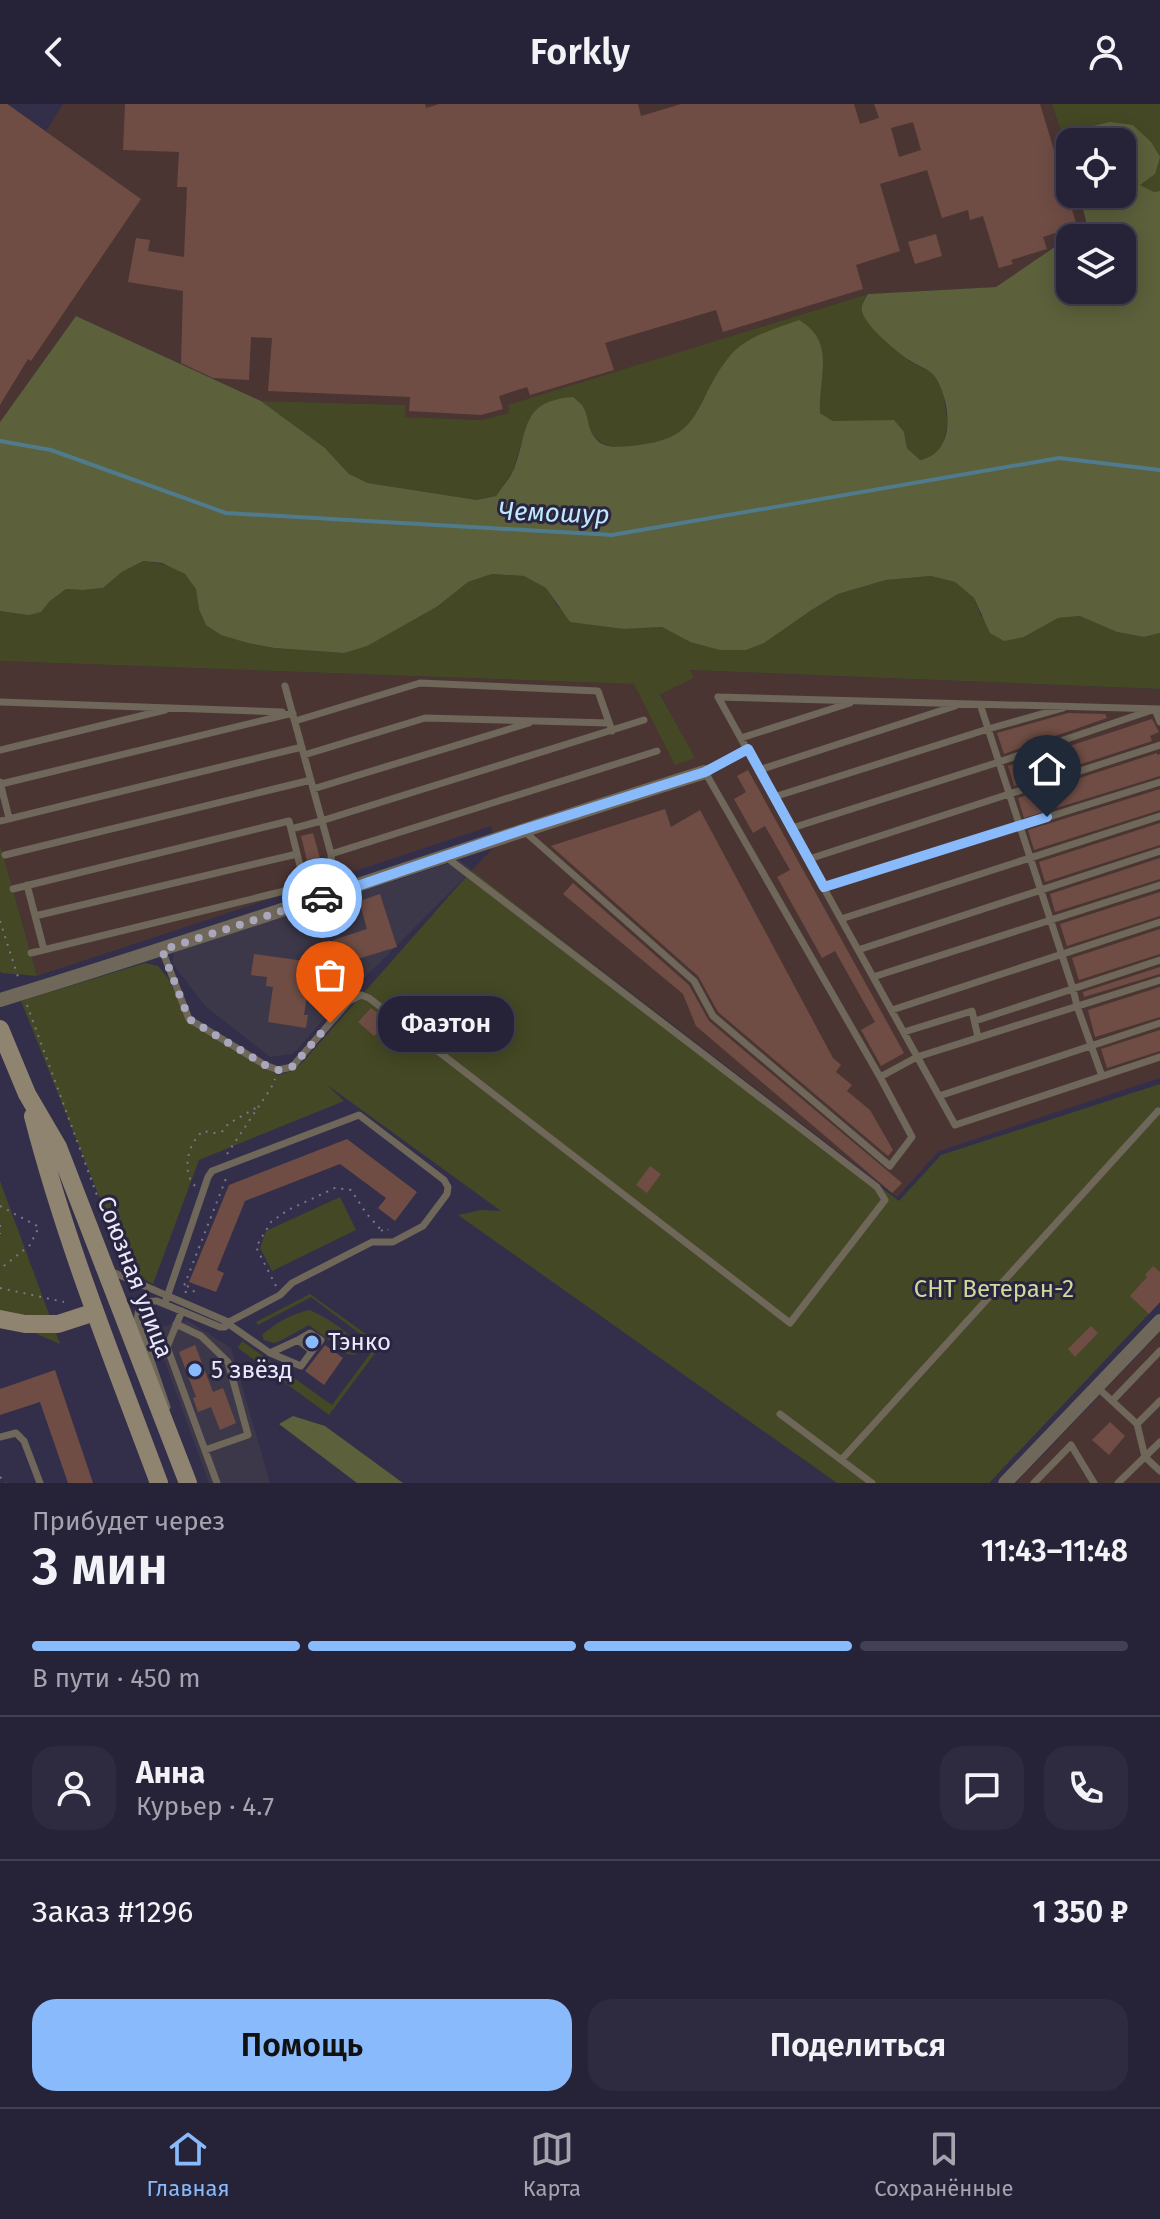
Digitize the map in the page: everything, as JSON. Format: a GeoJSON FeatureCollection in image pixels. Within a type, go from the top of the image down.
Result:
{"type":"FeatureCollection","features":[{"type":"Feature","properties":{"kind":"main road","name":"Союзная улица"},"geometry":{"type":"LineString","coordinates":[[0,1029],[50,1150],[107,1270],[188,1483]]}},
{"type":"Feature","properties":{"kind":"main road","name":"Союзная улица"},"geometry":{"type":"LineString","coordinates":[[50,1150],[95,1312],[157,1482]]}},
{"type":"Feature","properties":{"kind":"main road"},"geometry":{"type":"LineString","coordinates":[[0,1319],[25,1324],[58,1324],[95,1312]]}},
{"type":"Feature","properties":{"kind":"street"},"geometry":{"type":"LineString","coordinates":[[0,1000],[705,772]]}},
{"type":"Feature","properties":{"kind":"street"},"geometry":{"type":"LineString","coordinates":[[1005,1483],[1160,1321]]}},
{"type":"Feature","properties":{"kind":"lane"},"geometry":{"type":"LineString","coordinates":[[9,818],[0,782],[294,717],[420,683],[598,691],[610,727]]}},
{"type":"Feature","properties":{"kind":"lane"},"geometry":{"type":"LineString","coordinates":[[285,686],[331,854],[337,893]]}},
{"type":"Feature","properties":{"kind":"lane"},"geometry":{"type":"LineString","coordinates":[[1158,709],[718,697],[955,1125],[1160,1057]]}},
{"type":"Feature","properties":{"kind":"lane"},"geometry":{"type":"LineString","coordinates":[[741,738],[857,701]]}},
{"type":"Feature","properties":{"kind":"lane"},"geometry":{"type":"LineString","coordinates":[[0,702],[174,708],[294,717]]}},
{"type":"Feature","properties":{"kind":"lane"},"geometry":{"type":"LineString","coordinates":[[759,770],[962,703]]}},
{"type":"Feature","properties":{"kind":"lane"},"geometry":{"type":"LineString","coordinates":[[980,704],[1102,1076]]}},
{"type":"Feature","properties":{"kind":"lane"},"geometry":{"type":"LineString","coordinates":[[774,797],[1070,706]]}},
{"type":"Feature","properties":{"kind":"lane"},"geometry":{"type":"LineString","coordinates":[[0,750],[174,708]]}},
{"type":"Feature","properties":{"kind":"lane"},"geometry":{"type":"LineString","coordinates":[[1158,709],[1160,722]]}},
{"type":"Feature","properties":{"kind":"lane"},"geometry":{"type":"LineString","coordinates":[[792,828],[1158,709]]}},
{"type":"Feature","properties":{"kind":"lane"},"geometry":{"type":"LineString","coordinates":[[0,821],[303,751],[425,718],[610,727]]}},
{"type":"Feature","properties":{"kind":"lane"},"geometry":{"type":"LineString","coordinates":[[291,829],[610,727],[644,720]]}},
{"type":"Feature","properties":{"kind":"lane"},"geometry":{"type":"LineString","coordinates":[[5,855],[312,784],[534,721]]}},
{"type":"Feature","properties":{"kind":"lane"},"geometry":{"type":"LineString","coordinates":[[809,859],[1160,745]]}},
{"type":"Feature","properties":{"kind":"lane"},"geometry":{"type":"LineString","coordinates":[[522,830],[694,981],[713,1016],[890,1166],[912,1137],[705,772],[748,749]]}},
{"type":"Feature","properties":{"kind":"lane"},"geometry":{"type":"LineString","coordinates":[[331,854],[657,751]]}},
{"type":"Feature","properties":{"kind":"lane"},"geometry":{"type":"LineString","coordinates":[[824,887],[1160,782]]}},
{"type":"Feature","properties":{"kind":"lane"},"geometry":{"type":"LineString","coordinates":[[841,919],[1160,816]]}},
{"type":"Feature","properties":{"kind":"lane"},"geometry":{"type":"LineString","coordinates":[[13,889],[289,821],[305,886],[31,953]]}},
{"type":"Feature","properties":{"kind":"lane"},"geometry":{"type":"LineString","coordinates":[[858,950],[1160,851]]}},
{"type":"Feature","properties":{"kind":"lane"},"geometry":{"type":"LineString","coordinates":[[35,916],[297,854]]}},
{"type":"Feature","properties":{"kind":"lane"},"geometry":{"type":"LineString","coordinates":[[162,950],[189,1019],[278,1070],[292,1067],[349,1001],[361,995],[369,998],[790,1323],[885,1200],[877,1187],[445,856]]}},
{"type":"Feature","properties":{"kind":"lane"},"geometry":{"type":"LineString","coordinates":[[27,885],[44,950]]}},
{"type":"Feature","properties":{"kind":"lane"},"geometry":{"type":"LineString","coordinates":[[873,977],[1160,885]]}},
{"type":"Feature","properties":{"kind":"lane"},"geometry":{"type":"LineString","coordinates":[[892,1010],[1160,922]]}},
{"type":"Feature","properties":{"kind":"lane"},"geometry":{"type":"LineString","coordinates":[[975,1021],[1160,960]]}},
{"type":"Feature","properties":{"kind":"lane"},"geometry":{"type":"LineString","coordinates":[[880,1077],[917,1057],[1160,980]]}},
{"type":"Feature","properties":{"kind":"lane"},"geometry":{"type":"LineString","coordinates":[[904,1032],[972,1011],[978,1037]]}},
{"type":"Feature","properties":{"kind":"lane"},"geometry":{"type":"LineString","coordinates":[[939,1096],[1160,1023]]}},
{"type":"Feature","properties":{"kind":"lane"},"geometry":{"type":"LineString","coordinates":[[842,1459],[1158,1111]]}},
{"type":"Feature","properties":{"kind":"lane"},"geometry":{"type":"LineString","coordinates":[[107,1270],[182,1311],[225,1327],[227,1323],[280,1295],[292,1283],[372,1242],[394,1239],[423,1226],[447,1194],[448,1187],[444,1180],[359,1115],[218,1168],[208,1177],[166,1300]]}},
{"type":"Feature","properties":{"kind":"lane"},"geometry":{"type":"LineString","coordinates":[[173,1440],[166,1402],[138,1323],[137,1315],[143,1303],[166,1300],[224,1319],[270,1353],[301,1366],[321,1340],[310,1333],[270,1353]]}},
{"type":"Feature","properties":{"kind":"lane"},"geometry":{"type":"LineString","coordinates":[[182,1311],[167,1347],[217,1483]]}},
{"type":"Feature","properties":{"kind":"lane"},"geometry":{"type":"LineString","coordinates":[[176,1324],[201,1336],[228,1362],[248,1435],[205,1450]]}},
{"type":"Feature","properties":{"kind":"lane"},"geometry":{"type":"LineString","coordinates":[[298,1340],[312,1351]]}},
{"type":"Feature","properties":{"kind":"lane"},"geometry":{"type":"LineString","coordinates":[[1112,1401],[1160,1351]]}},
{"type":"Feature","properties":{"kind":"lane"},"geometry":{"type":"LineString","coordinates":[[1097,1387],[1137,1424],[1145,1457],[1160,1471]]}},
{"type":"Feature","properties":{"kind":"lane"},"geometry":{"type":"LineString","coordinates":[[1137,1424],[1160,1401]]}},
{"type":"Feature","properties":{"kind":"lane"},"geometry":{"type":"LineString","coordinates":[[780,1414],[872,1483]]}},
{"type":"Feature","properties":{"kind":"lane"},"geometry":{"type":"LineString","coordinates":[[0,1437],[16,1433],[24,1441],[40,1483]]}},
{"type":"Feature","properties":{"kind":"lane"},"geometry":{"type":"LineString","coordinates":[[1118,1483],[1160,1442]]}},
{"type":"Feature","properties":{"kind":"lane"},"geometry":{"type":"LineString","coordinates":[[1034,1483],[1071,1445],[1094,1483]]}},
{"type":"Feature","properties":{"kind":"lane"},"geometry":{"type":"LineString","coordinates":[[1081,1483],[1089,1474]]}},
{"type":"Feature","properties":{"kind":"path"},"geometry":{"type":"LineString","coordinates":[[0,921],[105,1217],[136,1273]]}},
{"type":"Feature","properties":{"kind":"path"},"geometry":{"type":"LineString","coordinates":[[218,1168],[271,1088],[278,1070]]}},
{"type":"Feature","properties":{"kind":"path"},"geometry":{"type":"LineString","coordinates":[[202,1193],[189,1179],[186,1168],[196,1137],[203,1131],[223,1131],[228,1124],[259,1106]]}},
{"type":"Feature","properties":{"kind":"path"},"geometry":{"type":"LineString","coordinates":[[184,1286],[228,1174]]}},
{"type":"Feature","properties":{"kind":"path"},"geometry":{"type":"LineString","coordinates":[[277,1288],[256,1247],[271,1222],[288,1210],[335,1188],[351,1190],[381,1231],[394,1239]]}},
{"type":"Feature","properties":{"kind":"path"},"geometry":{"type":"LineString","coordinates":[[0,1206],[39,1227],[30,1245],[0,1269]]}},
{"type":"Feature","properties":{"kind":"path"},"geometry":{"type":"LineString","coordinates":[[0,1225],[0,1234]]}},
{"type":"Feature","properties":{"kind":"path"},"geometry":{"type":"LineString","coordinates":[[381,1231],[386,1228],[394,1239]]}},
{"type":"Feature","properties":{"kind":"path"},"geometry":{"type":"LineString","coordinates":[[0,1288],[64,1302]]}},
{"type":"Feature","properties":{"kind":"path"},"geometry":{"type":"LineString","coordinates":[[193,1289],[197,1300]]}},
{"type":"Feature","properties":{"kind":"path"},"geometry":{"type":"LineString","coordinates":[[0,1477],[6,1483]]}},
{"type":"Feature","properties":{"kind":"shaded area"},"geometry":{"type":"Polygon","coordinates":[[[0,104],[8,104],[46,131],[63,104],[1052,104],[1059,128],[1056,128],[1056,208],[1083,208],[1087,224],[1056,224],[1056,246],[996,287],[868,294],[508,406],[510,413],[482,420],[404,417],[405,405],[261,401],[76,316],[0,422],[0,104]]]}},
{"type":"Feature","properties":{"kind":"shaded area"},"geometry":{"type":"Polygon","coordinates":[[[0,661],[635,684],[694,757],[660,693],[694,678],[689,670],[1160,689],[1160,1078],[939,1151],[897,1197],[472,870],[496,845],[491,826],[37,976],[0,844],[0,661]]]}},
{"type":"Feature","properties":{"kind":"shaded area"},"geometry":{"type":"Polygon","coordinates":[[[459,860],[472,870],[355,987],[344,986],[343,997],[293,1054],[270,1057],[205,1006],[172,963],[174,952],[459,860]]]}},
{"type":"Feature","properties":{"kind":"shaded area"},"geometry":{"type":"Polygon","coordinates":[[[187,1320],[231,1348],[270,1483],[209,1483],[153,1329],[187,1320]]]}},
{"type":"Feature","properties":{"kind":"shaded area"},"geometry":{"type":"Polygon","coordinates":[[[1160,1332],[1160,1483],[1016,1483],[1160,1332]]]}},
{"type":"Feature","properties":{"kind":"green space"},"geometry":{"type":"Polygon","coordinates":[[[1052,104],[1160,104],[1160,191],[1154,192],[1139,185],[1151,142],[1136,141],[1136,128],[1060,128],[1052,104]]]}},
{"type":"Feature","properties":{"kind":"green space"},"geometry":{"type":"Polygon","coordinates":[[[1110,122],[1133,125],[1151,142],[1160,157],[1155,174],[1140,185],[1154,192],[1160,191],[1160,633],[1144,637],[1117,632],[1080,616],[1058,618],[1024,637],[1004,641],[990,633],[974,598],[955,582],[931,576],[886,580],[838,594],[764,643],[746,650],[720,650],[690,642],[662,627],[624,629],[570,622],[546,588],[524,576],[492,574],[468,582],[438,606],[367,646],[344,653],[274,648],[221,635],[206,625],[199,609],[196,589],[185,574],[162,563],[143,561],[122,572],[103,588],[66,589],[41,612],[29,615],[0,611],[0,422],[76,316],[261,401],[325,448],[349,474],[368,483],[477,500],[496,496],[508,479],[529,420],[544,404],[573,397],[582,405],[593,435],[612,447],[655,442],[673,436],[694,417],[717,374],[736,350],[761,334],[799,320],[811,329],[822,350],[820,413],[833,421],[894,420],[904,432],[907,448],[920,460],[932,455],[945,437],[945,399],[932,374],[897,351],[869,324],[862,311],[868,294],[996,287],[1056,246],[1056,304],[1136,304],[1136,224],[1087,224],[1083,208],[1136,208],[1136,128],[1091,128],[1110,122]]]}},
{"type":"Feature","properties":{"kind":"green space"},"geometry":{"type":"Polygon","coordinates":[[[868,294],[863,302],[909,361],[933,373],[943,392],[948,423],[942,448],[931,458],[920,460],[907,448],[904,432],[833,421],[820,413],[823,369],[704,398],[688,426],[670,437],[645,445],[619,447],[599,441],[590,430],[583,407],[527,425],[513,471],[496,496],[477,500],[368,483],[349,474],[325,448],[261,401],[406,405],[405,417],[482,420],[509,413],[508,405],[868,294]]]}},
{"type":"Feature","properties":{"kind":"green space"},"geometry":{"type":"Polygon","coordinates":[[[143,561],[166,565],[187,576],[196,588],[199,609],[248,643],[344,653],[438,606],[468,582],[492,574],[524,576],[547,588],[558,607],[624,629],[662,627],[690,642],[810,611],[838,594],[886,580],[931,576],[955,582],[974,598],[981,616],[1024,637],[1058,618],[1081,616],[1117,632],[1144,637],[1160,633],[1160,689],[690,670],[694,678],[660,694],[695,758],[675,765],[634,684],[0,661],[0,611],[41,612],[66,589],[103,588],[122,572],[143,561]]]}},
{"type":"Feature","properties":{"kind":"green space"},"geometry":{"type":"Polygon","coordinates":[[[0,844],[37,976],[0,971],[0,844]]]}},
{"type":"Feature","properties":{"kind":"green space","name":"СНТ Ветеран-2"},"geometry":{"type":"Polygon","coordinates":[[[472,870],[899,1201],[941,1155],[1160,1084],[1160,1302],[989,1483],[837,1483],[458,1215],[481,1210],[501,1211],[326,1084],[344,1101],[199,1160],[153,1284],[129,1271],[21,1001],[145,963],[158,966],[168,978],[189,1023],[278,1075],[292,1071],[472,870]]]}},
{"type":"Feature","properties":{"kind":"green space"},"geometry":{"type":"Polygon","coordinates":[[[0,1181],[60,1344],[0,1318],[0,1181]]]}},
{"type":"Feature","properties":{"kind":"green space"},"geometry":{"type":"Polygon","coordinates":[[[340,1197],[356,1230],[272,1271],[260,1248],[266,1231],[340,1197]]]}},
{"type":"Feature","properties":{"kind":"green space"},"geometry":{"type":"Polygon","coordinates":[[[310,1294],[381,1345],[329,1415],[238,1348],[242,1341],[332,1405],[376,1346],[311,1297],[258,1325],[256,1322],[310,1294]]]}},
{"type":"Feature","properties":{"kind":"green space"},"geometry":{"type":"Polygon","coordinates":[[[309,1310],[351,1337],[359,1348],[355,1355],[347,1354],[309,1325],[278,1342],[264,1340],[262,1335],[272,1327],[290,1316],[309,1310]]]}},
{"type":"Feature","properties":{"kind":"green space"},"geometry":{"type":"Polygon","coordinates":[[[293,1416],[325,1426],[403,1483],[357,1483],[279,1424],[293,1416]]]}},
{"type":"Feature","properties":{"kind":"building"},"geometry":{"type":"Polygon","coordinates":[[[0,104],[7,104],[141,199],[31,361],[28,359],[0,405],[0,104]]]}},
{"type":"Feature","properties":{"kind":"building"},"geometry":{"type":"Polygon","coordinates":[[[125,104],[425,104],[426,108],[439,104],[638,104],[641,116],[681,104],[854,104],[860,124],[879,118],[874,104],[1040,104],[1056,157],[1056,208],[1072,208],[1076,224],[1056,224],[1056,233],[1043,237],[1047,249],[1011,260],[1013,264],[999,268],[983,216],[970,220],[968,210],[942,218],[927,170],[880,184],[900,251],[856,265],[863,289],[723,332],[716,310],[605,343],[614,370],[530,395],[527,387],[499,396],[503,409],[481,415],[409,411],[410,397],[268,391],[272,338],[251,337],[249,380],[213,378],[181,363],[183,291],[128,282],[136,238],[150,240],[148,251],[184,257],[187,187],[177,187],[179,152],[123,150],[125,104]],[[913,122],[891,128],[899,157],[921,150],[913,122]]]}},
{"type":"Feature","properties":{"kind":"building"},"geometry":{"type":"Polygon","coordinates":[[[936,234],[942,256],[915,264],[908,242],[936,234]]]}},
{"type":"Feature","properties":{"kind":"building"},"geometry":{"type":"Polygon","coordinates":[[[1068,713],[1105,714],[1107,718],[1004,754],[997,733],[1068,713]]]}},
{"type":"Feature","properties":{"kind":"building"},"geometry":{"type":"Polygon","coordinates":[[[1152,719],[1159,732],[1150,736],[1152,741],[1014,786],[1008,766],[1152,719]]]}},
{"type":"Feature","properties":{"kind":"building"},"geometry":{"type":"Polygon","coordinates":[[[1160,754],[1160,776],[1024,818],[1018,798],[1160,754]]]}},
{"type":"Feature","properties":{"kind":"building"},"geometry":{"type":"Polygon","coordinates":[[[748,770],[904,1053],[881,1066],[861,1030],[875,1022],[835,951],[822,958],[777,877],[790,870],[765,826],[753,833],[734,799],[746,792],[737,776],[748,770]]]}},
{"type":"Feature","properties":{"kind":"building"},"geometry":{"type":"Polygon","coordinates":[[[1160,789],[1160,810],[1034,850],[1028,830],[1160,789]]]}},
{"type":"Feature","properties":{"kind":"building"},"geometry":{"type":"Polygon","coordinates":[[[665,809],[671,827],[700,810],[833,1058],[841,1065],[836,1072],[852,1085],[847,1091],[870,1110],[893,1150],[888,1156],[718,1012],[698,976],[551,846],[665,809]]]}},
{"type":"Feature","properties":{"kind":"building"},"geometry":{"type":"Polygon","coordinates":[[[1160,823],[1160,845],[1045,882],[1039,862],[1160,823]]]}},
{"type":"Feature","properties":{"kind":"building"},"geometry":{"type":"Polygon","coordinates":[[[313,833],[324,873],[311,877],[301,836],[313,833]]]}},
{"type":"Feature","properties":{"kind":"building"},"geometry":{"type":"Polygon","coordinates":[[[1160,858],[1160,879],[1055,912],[1050,894],[1160,858]]]}},
{"type":"Feature","properties":{"kind":"building"},"geometry":{"type":"Polygon","coordinates":[[[573,883],[689,985],[709,1021],[902,1183],[892,1193],[696,1026],[683,994],[563,894],[573,883]]]}},
{"type":"Feature","properties":{"kind":"building"},"geometry":{"type":"Polygon","coordinates":[[[1160,892],[1160,916],[1067,946],[1060,924],[1160,892]]]}},
{"type":"Feature","properties":{"kind":"building"},"geometry":{"type":"Polygon","coordinates":[[[380,894],[397,947],[341,964],[333,940],[367,929],[359,901],[380,894]]]}},
{"type":"Feature","properties":{"kind":"building"},"geometry":{"type":"Polygon","coordinates":[[[1160,929],[1160,954],[1079,980],[1072,958],[1160,929]]]}},
{"type":"Feature","properties":{"kind":"building"},"geometry":{"type":"Polygon","coordinates":[[[254,954],[312,962],[304,1015],[308,1015],[306,1028],[268,1022],[273,987],[266,986],[267,977],[251,975],[254,954]]]}},
{"type":"Feature","properties":{"kind":"building"},"geometry":{"type":"Polygon","coordinates":[[[1160,967],[1160,974],[1084,997],[1083,992],[1160,967]]]}},
{"type":"Feature","properties":{"kind":"building"},"geometry":{"type":"Polygon","coordinates":[[[1160,987],[1160,1017],[1095,1037],[1088,1010],[1160,987]]]}},
{"type":"Feature","properties":{"kind":"building"},"geometry":{"type":"Polygon","coordinates":[[[371,1008],[388,1021],[374,1036],[358,1022],[371,1008]]]}},
{"type":"Feature","properties":{"kind":"building"},"geometry":{"type":"Polygon","coordinates":[[[1160,1030],[1160,1051],[1107,1068],[1101,1049],[1160,1030]]]}},
{"type":"Feature","properties":{"kind":"building"},"geometry":{"type":"Polygon","coordinates":[[[347,1139],[417,1192],[395,1221],[378,1208],[386,1198],[340,1164],[245,1201],[217,1270],[224,1273],[216,1292],[189,1282],[229,1185],[347,1139]]]}},
{"type":"Feature","properties":{"kind":"building"},"geometry":{"type":"Polygon","coordinates":[[[650,1166],[661,1174],[647,1193],[636,1185],[650,1166]]]}},
{"type":"Feature","properties":{"kind":"building"},"geometry":{"type":"Polygon","coordinates":[[[1153,1266],[1160,1272],[1160,1302],[1149,1314],[1130,1296],[1153,1266]]]}},
{"type":"Feature","properties":{"kind":"building"},"geometry":{"type":"Polygon","coordinates":[[[1091,1326],[1098,1333],[1075,1357],[1068,1349],[1091,1326]]]}},
{"type":"Feature","properties":{"kind":"building","name":"5 звёзд"},"geometry":{"type":"Polygon","coordinates":[[[195,1345],[213,1392],[223,1388],[236,1423],[220,1430],[211,1407],[198,1412],[193,1398],[196,1397],[179,1352],[195,1345]]]}},
{"type":"Feature","properties":{"kind":"building"},"geometry":{"type":"Polygon","coordinates":[[[325,1345],[343,1358],[324,1385],[305,1371],[325,1345]]]}},
{"type":"Feature","properties":{"kind":"building"},"geometry":{"type":"Polygon","coordinates":[[[55,1370],[93,1483],[68,1483],[40,1402],[0,1415],[0,1389],[55,1370]]]}},
{"type":"Feature","properties":{"kind":"building"},"geometry":{"type":"Polygon","coordinates":[[[1110,1422],[1125,1436],[1109,1455],[1092,1440],[1110,1422]]]}},
{"type":"Feature","properties":{"kind":"waterway","name":"Чемошур"},"geometry":{"type":"LineString","coordinates":[[0,441],[51,450],[226,513],[612,535],[1059,458],[1160,470]]}},
{"type":"Feature","properties":{"kind":"way so far"},"geometry":{"type":"LineString","coordinates":[[322,898],[162,950],[189,1019],[265,1065],[278,1070],[292,1067],[330,1023]]}},
{"type":"Feature","properties":{"kind":"place","name":"Фаэтон"},"geometry":{"type":"Point","coordinates":[330,1023]}},
{"type":"Feature","properties":{"kind":"place","name":"Тэнко"},"geometry":{"type":"Point","coordinates":[312,1342]}},
{"type":"Feature","properties":{"kind":"place","name":"5 звёзд"},"geometry":{"type":"Point","coordinates":[195,1370]}},
{"type":"Feature","properties":{"kind":"route"},"geometry":{"type":"LineString","coordinates":[[322,898],[705,772],[748,749],[824,887],[1047,817]]}}]}
